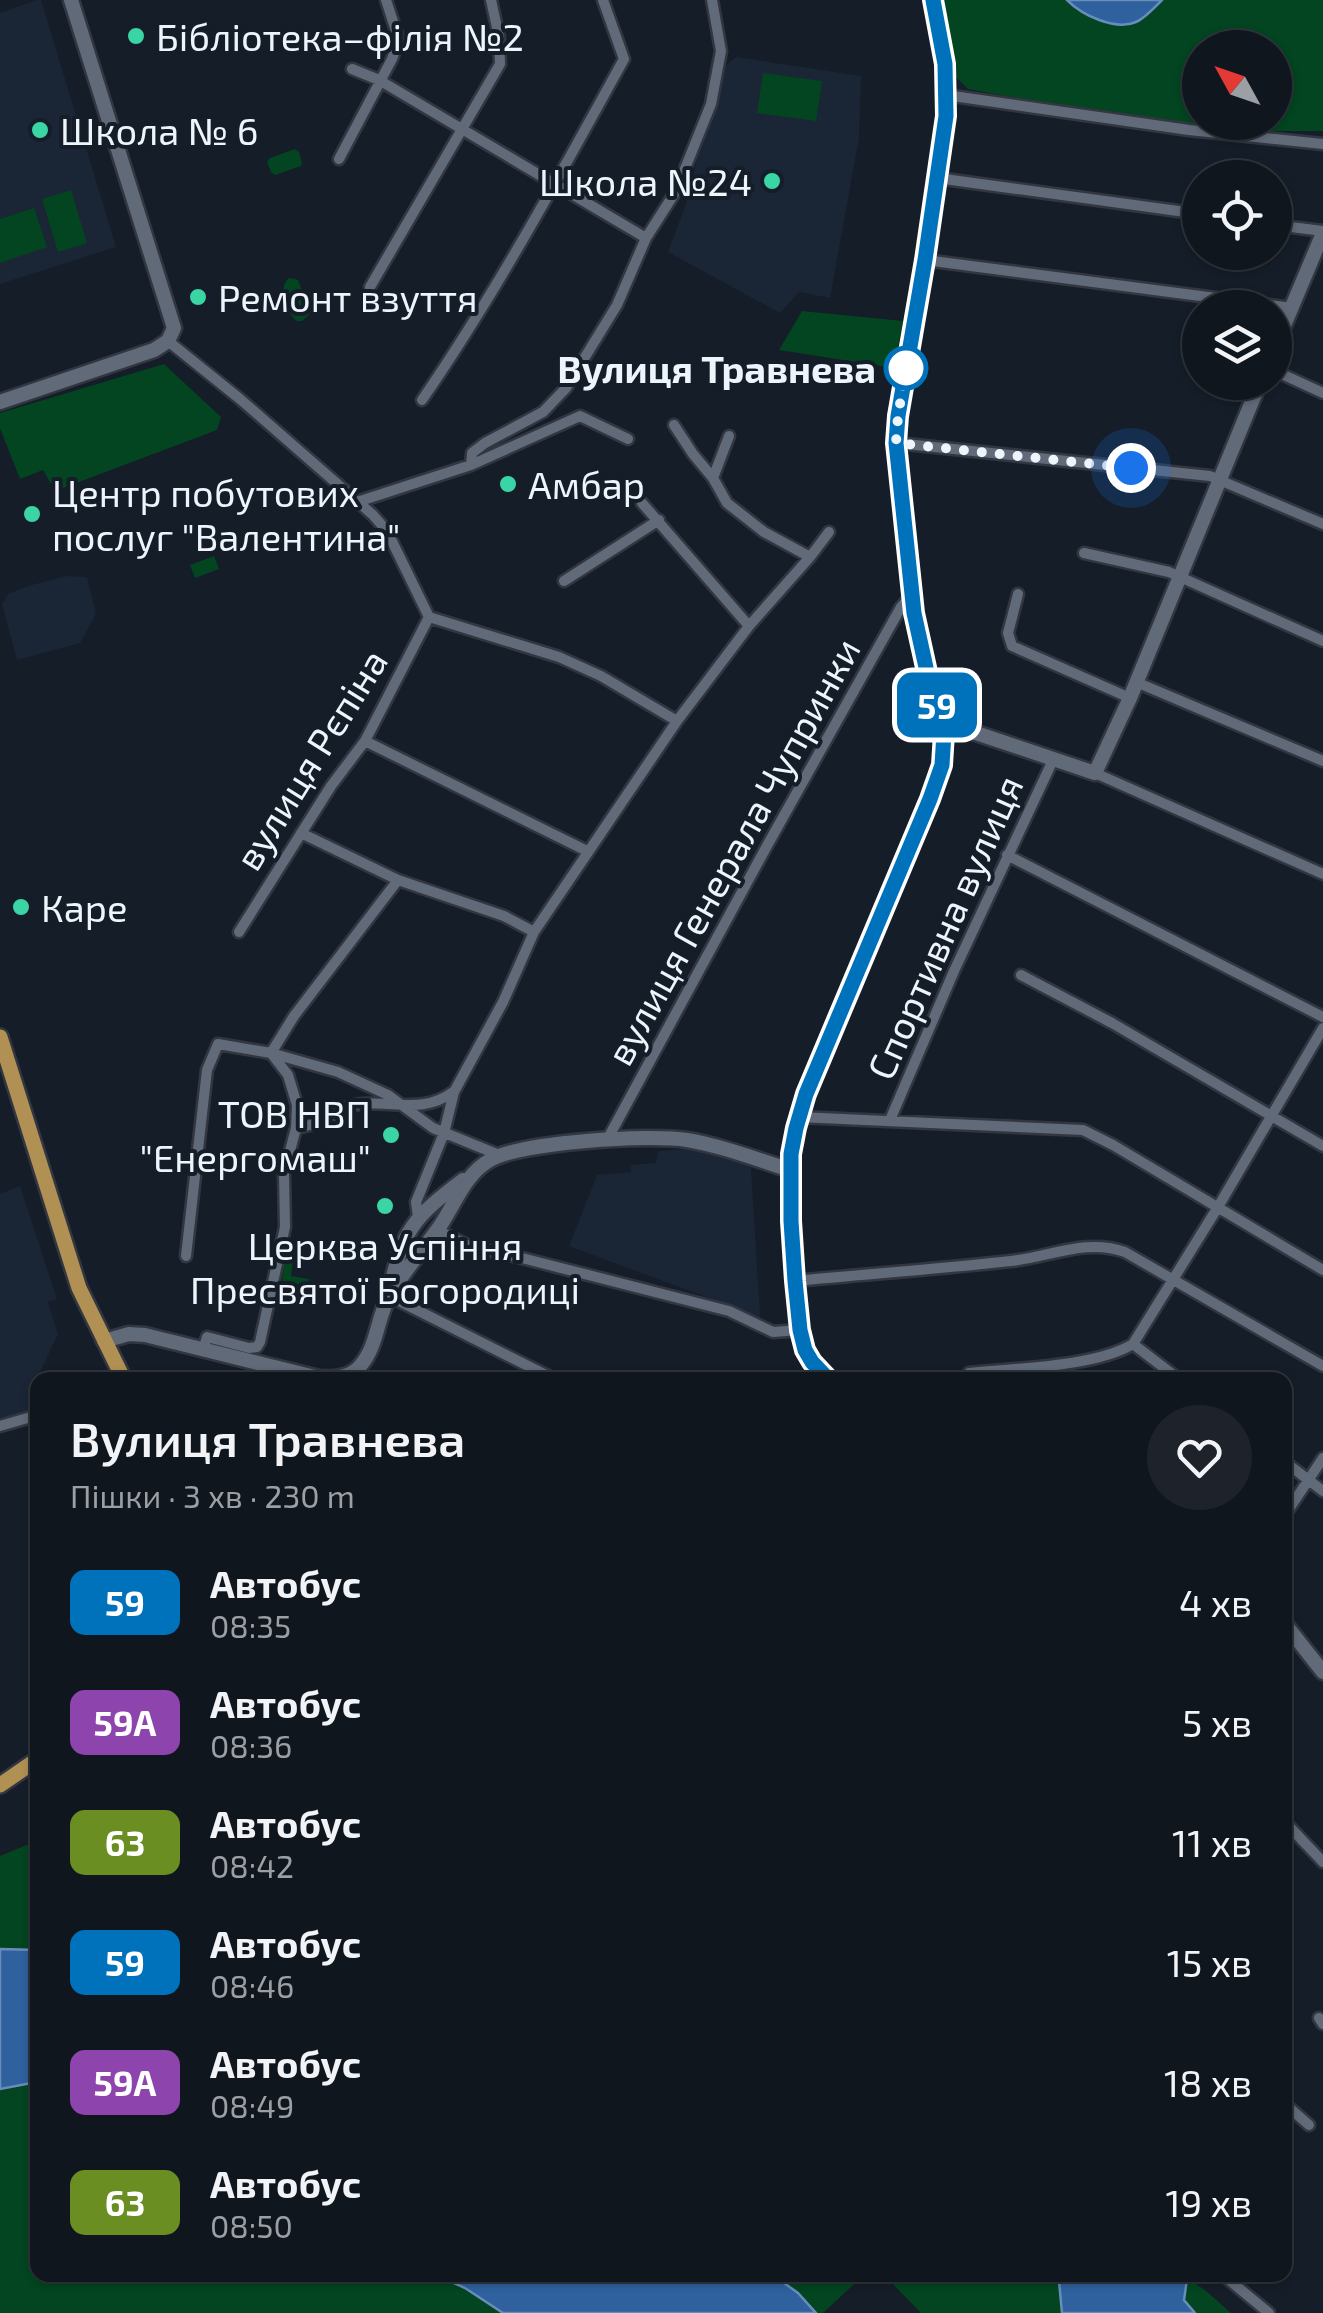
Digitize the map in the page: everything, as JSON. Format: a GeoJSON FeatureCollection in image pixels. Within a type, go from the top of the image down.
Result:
{"type":"FeatureCollection","features":[{"type":"Feature","properties":{"kind":"main road"},"geometry":{"type":"LineString","coordinates":[[0,1037],[74,1273],[120,1372]]}},
{"type":"Feature","properties":{"kind":"main road"},"geometry":{"type":"LineString","coordinates":[[0,1785],[30,1764]]}},
{"type":"Feature","properties":{"kind":"street"},"geometry":{"type":"LineString","coordinates":[[0,402],[154,350],[168,341],[174,328],[70,0]]}},
{"type":"Feature","properties":{"kind":"street"},"geometry":{"type":"LineString","coordinates":[[338,159],[392,59],[398,40],[386,0]]}},
{"type":"Feature","properties":{"kind":"street"},"geometry":{"type":"LineString","coordinates":[[370,287],[500,64],[491,0]]}},
{"type":"Feature","properties":{"kind":"street"},"geometry":{"type":"LineString","coordinates":[[422,400],[469,331],[624,60],[604,0]]}},
{"type":"Feature","properties":{"kind":"street"},"geometry":{"type":"LineString","coordinates":[[471,464],[472,453],[543,412],[566,388],[617,305],[646,238],[676,191],[712,104],[721,51],[712,0]]}},
{"type":"Feature","properties":{"kind":"street"},"geometry":{"type":"LineString","coordinates":[[821,1372],[808,1356],[800,1330],[790,1170],[792,1141],[798,1117],[938,780],[944,755],[944,733],[919,641],[896,443],[946,95],[933,0]]}},
{"type":"Feature","properties":{"kind":"street"},"geometry":{"type":"LineString","coordinates":[[352,68],[379,80],[646,238]]}},
{"type":"Feature","properties":{"kind":"street"},"geometry":{"type":"LineString","coordinates":[[946,95],[1190,130],[1323,144]]}},
{"type":"Feature","properties":{"kind":"street"},"geometry":{"type":"LineString","coordinates":[[937,178],[1182,212]]}},
{"type":"Feature","properties":{"kind":"street"},"geometry":{"type":"LineString","coordinates":[[1292,227],[1323,232],[1317,265],[1292,308]]}},
{"type":"Feature","properties":{"kind":"street"},"geometry":{"type":"LineString","coordinates":[[925,260],[1182,294]]}},
{"type":"Feature","properties":{"kind":"street"},"geometry":{"type":"LineString","coordinates":[[168,341],[387,531],[429,617],[559,658],[602,676],[677,721]]}},
{"type":"Feature","properties":{"kind":"street"},"geometry":{"type":"LineString","coordinates":[[1292,378],[1323,393]]}},
{"type":"Feature","properties":{"kind":"street"},"geometry":{"type":"LineString","coordinates":[[1095,774],[1253,400]]}},
{"type":"Feature","properties":{"kind":"street"},"geometry":{"type":"LineString","coordinates":[[356,502],[471,464],[580,416],[628,439]]}},
{"type":"Feature","properties":{"kind":"street"},"geometry":{"type":"LineString","coordinates":[[674,425],[714,478],[727,503],[764,532],[810,557]]}},
{"type":"Feature","properties":{"kind":"street"},"geometry":{"type":"LineString","coordinates":[[714,478],[729,436]]}},
{"type":"Feature","properties":{"kind":"street"},"geometry":{"type":"LineString","coordinates":[[896,443],[1210,476],[1323,524]]}},
{"type":"Feature","properties":{"kind":"street"},"geometry":{"type":"LineString","coordinates":[[642,503],[748,626]]}},
{"type":"Feature","properties":{"kind":"street"},"geometry":{"type":"LineString","coordinates":[[564,580],[659,520]]}},
{"type":"Feature","properties":{"kind":"street"},"geometry":{"type":"LineString","coordinates":[[418,1217],[416,1202],[444,1133],[454,1092],[503,1002],[534,932],[677,721],[748,626],[829,532]]}},
{"type":"Feature","properties":{"kind":"street"},"geometry":{"type":"LineString","coordinates":[[1084,552],[1169,572],[1323,641]]}},
{"type":"Feature","properties":{"kind":"street","name":"вулиця Генерала Чупринки"},"geometry":{"type":"LineString","coordinates":[[607,1140],[778,827],[912,594]]}},
{"type":"Feature","properties":{"kind":"street"},"geometry":{"type":"LineString","coordinates":[[1018,594],[1008,633],[1012,646],[1130,698]]}},
{"type":"Feature","properties":{"kind":"street","name":"вулиця Рєпіна"},"geometry":{"type":"LineString","coordinates":[[239,932],[300,833],[365,741],[429,617]]}},
{"type":"Feature","properties":{"kind":"street"},"geometry":{"type":"LineString","coordinates":[[1136,682],[1323,762]]}},
{"type":"Feature","properties":{"kind":"street"},"geometry":{"type":"LineString","coordinates":[[944,733],[970,731],[1054,758],[1323,874]]}},
{"type":"Feature","properties":{"kind":"street"},"geometry":{"type":"LineString","coordinates":[[365,741],[588,851]]}},
{"type":"Feature","properties":{"kind":"street","name":"Спортивна вулиця"},"geometry":{"type":"LineString","coordinates":[[890,1120],[954,971],[1054,758]]}},
{"type":"Feature","properties":{"kind":"street"},"geometry":{"type":"LineString","coordinates":[[300,833],[398,880],[504,916],[534,932]]}},
{"type":"Feature","properties":{"kind":"street"},"geometry":{"type":"LineString","coordinates":[[1007,855],[1323,1017]]}},
{"type":"Feature","properties":{"kind":"street"},"geometry":{"type":"LineString","coordinates":[[271,1053],[294,1016],[398,880]]}},
{"type":"Feature","properties":{"kind":"street"},"geometry":{"type":"LineString","coordinates":[[1021,975],[1112,1023],[1323,1146]]}},
{"type":"Feature","properties":{"kind":"street"},"geometry":{"type":"LineString","coordinates":[[979,1372],[1096,1359],[1117,1354],[1133,1344],[1323,1028]]}},
{"type":"Feature","properties":{"kind":"street"},"geometry":{"type":"LineString","coordinates":[[186,1256],[205,1086],[218,1044],[271,1053],[338,1072],[372,1086],[444,1133],[499,1155]]}},
{"type":"Feature","properties":{"kind":"street"},"geometry":{"type":"LineString","coordinates":[[203,1350],[207,1337],[249,1348],[260,1342],[284,1226],[284,1174],[296,1128],[297,1105],[288,1075],[271,1053]]}},
{"type":"Feature","properties":{"kind":"street"},"geometry":{"type":"LineString","coordinates":[[296,1128],[317,1123],[346,1107],[378,1103],[424,1105],[440,1102],[454,1092]]}},
{"type":"Feature","properties":{"kind":"street"},"geometry":{"type":"LineString","coordinates":[[798,1117],[1083,1130],[1323,1270]]}},
{"type":"Feature","properties":{"kind":"street"},"geometry":{"type":"LineString","coordinates":[[363,1372],[404,1238],[418,1217],[499,1155],[533,1147],[607,1140],[683,1140],[790,1170]]}},
{"type":"Feature","properties":{"kind":"street"},"geometry":{"type":"LineString","coordinates":[[388,1296],[438,1230],[472,1174]]}},
{"type":"Feature","properties":{"kind":"street"},"geometry":{"type":"LineString","coordinates":[[438,1230],[482,1250],[730,1311],[773,1332],[800,1330]]}},
{"type":"Feature","properties":{"kind":"street"},"geometry":{"type":"LineString","coordinates":[[795,1281],[1014,1261],[1094,1245],[1108,1246],[1125,1252],[1323,1366]]}},
{"type":"Feature","properties":{"kind":"street"},"geometry":{"type":"LineString","coordinates":[[388,1296],[540,1372]]}},
{"type":"Feature","properties":{"kind":"street"},"geometry":{"type":"LineString","coordinates":[[104,1341],[136,1334],[294,1372]]}},
{"type":"Feature","properties":{"kind":"street"},"geometry":{"type":"LineString","coordinates":[[1133,1344],[1170,1372]]}},
{"type":"Feature","properties":{"kind":"street"},"geometry":{"type":"LineString","coordinates":[[0,1426],[30,1417]]}},
{"type":"Feature","properties":{"kind":"street"},"geometry":{"type":"LineString","coordinates":[[1292,1504],[1323,1458]]}},
{"type":"Feature","properties":{"kind":"street"},"geometry":{"type":"LineString","coordinates":[[1292,1467],[1323,1490]]}},
{"type":"Feature","properties":{"kind":"street"},"geometry":{"type":"LineString","coordinates":[[1292,1633],[1323,1672]]}},
{"type":"Feature","properties":{"kind":"street"},"geometry":{"type":"LineString","coordinates":[[1292,1829],[1323,1862]]}},
{"type":"Feature","properties":{"kind":"street"},"geometry":{"type":"LineString","coordinates":[[1292,2110],[1309,2125]]}},
{"type":"Feature","properties":{"kind":"street"},"geometry":{"type":"LineString","coordinates":[[1231,2282],[1269,2313]]}},
{"type":"Feature","properties":{"kind":"shaded area","name":"Школа № 6"},"geometry":{"type":"Polygon","coordinates":[[[41,0],[116,247],[0,284],[0,13],[41,0]]]}},
{"type":"Feature","properties":{"kind":"shaded area","name":"Школа №24"},"geometry":{"type":"Polygon","coordinates":[[[736,57],[861,76],[859,138],[830,298],[799,292],[780,313],[668,252],[715,113],[724,67],[736,57]]]}},
{"type":"Feature","properties":{"kind":"shaded area"},"geometry":{"type":"Polygon","coordinates":[[[66,576],[87,577],[96,614],[80,643],[17,660],[2,604],[8,594],[66,576]]]}},
{"type":"Feature","properties":{"kind":"shaded area"},"geometry":{"type":"Polygon","coordinates":[[[688,1149],[751,1166],[760,1317],[569,1246],[597,1175],[631,1172],[631,1165],[656,1163],[658,1151],[688,1149]]]}},
{"type":"Feature","properties":{"kind":"shaded area"},"geometry":{"type":"Polygon","coordinates":[[[20,1186],[57,1299],[48,1302],[58,1334],[40,1372],[30,1372],[30,1411],[0,1420],[0,1194],[20,1186]]]}},
{"type":"Feature","properties":{"kind":"green space"},"geometry":{"type":"Polygon","coordinates":[[[941,0],[1323,0],[1323,131],[1292,131],[1292,30],[1182,30],[1182,124],[968,89],[952,73],[941,0]]]}},
{"type":"Feature","properties":{"kind":"green space"},"geometry":{"type":"Polygon","coordinates":[[[763,73],[822,81],[816,121],[757,113],[763,73]]]}},
{"type":"Feature","properties":{"kind":"green space"},"geometry":{"type":"Polygon","coordinates":[[[295,149],[301,166],[275,175],[271,172],[267,162],[270,158],[295,149]]]}},
{"type":"Feature","properties":{"kind":"green space"},"geometry":{"type":"Polygon","coordinates":[[[71,190],[87,243],[58,252],[42,199],[71,190]]]}},
{"type":"Feature","properties":{"kind":"green space"},"geometry":{"type":"Polygon","coordinates":[[[34,208],[47,247],[0,263],[0,219],[34,208]]]}},
{"type":"Feature","properties":{"kind":"green space"},"geometry":{"type":"Polygon","coordinates":[[[289,278],[298,280],[309,310],[302,321],[297,321],[286,307],[284,288],[289,278]]]}},
{"type":"Feature","properties":{"kind":"green space"},"geometry":{"type":"Polygon","coordinates":[[[802,311],[903,321],[894,368],[779,350],[802,311]]]}},
{"type":"Feature","properties":{"kind":"green space"},"geometry":{"type":"Polygon","coordinates":[[[164,364],[221,417],[217,430],[55,491],[43,470],[20,479],[0,428],[0,413],[164,364]]]}},
{"type":"Feature","properties":{"kind":"green space"},"geometry":{"type":"Polygon","coordinates":[[[214,556],[219,569],[195,578],[190,565],[214,556]]]}},
{"type":"Feature","properties":{"kind":"green space"},"geometry":{"type":"Polygon","coordinates":[[[287,1245],[295,1246],[291,1276],[309,1279],[307,1291],[281,1287],[287,1245]]]}},
{"type":"Feature","properties":{"kind":"green space"},"geometry":{"type":"Polygon","coordinates":[[[30,1844],[30,1950],[0,1949],[0,1856],[30,1844]]]}},
{"type":"Feature","properties":{"kind":"green space"},"geometry":{"type":"Polygon","coordinates":[[[30,2083],[30,2282],[452,2282],[503,2313],[0,2313],[0,2089],[30,2083]]]}},
{"type":"Feature","properties":{"kind":"green space"},"geometry":{"type":"Polygon","coordinates":[[[783,2282],[856,2282],[823,2313],[816,2313],[783,2282]]]}},
{"type":"Feature","properties":{"kind":"green space"},"geometry":{"type":"Polygon","coordinates":[[[891,2282],[1059,2282],[1063,2311],[1062,2313],[921,2313],[891,2282]]]}},
{"type":"Feature","properties":{"kind":"green space"},"geometry":{"type":"Polygon","coordinates":[[[1187,2282],[1193,2282],[1231,2313],[1195,2313],[1184,2300],[1187,2282]]]}},
{"type":"Feature","properties":{"kind":"water"},"geometry":{"type":"Polygon","coordinates":[[[1067,0],[1162,0],[1139,20],[1118,24],[1090,16],[1067,0]]]}},
{"type":"Feature","properties":{"kind":"water"},"geometry":{"type":"Polygon","coordinates":[[[0,1949],[30,1950],[30,2083],[0,2089],[0,1949]]]}},
{"type":"Feature","properties":{"kind":"water"},"geometry":{"type":"Polygon","coordinates":[[[452,2282],[783,2282],[816,2313],[503,2313],[452,2282]]]}},
{"type":"Feature","properties":{"kind":"water"},"geometry":{"type":"Polygon","coordinates":[[[1059,2282],[1187,2282],[1184,2300],[1195,2313],[1062,2313],[1059,2282]]]}},
{"type":"Feature","properties":{"kind":"bus line","name":"59"},"geometry":{"type":"LineString","coordinates":[[821,1372],[808,1356],[800,1330],[791,1221],[792,1141],[806,1094],[938,780],[944,755],[944,733],[914,613],[896,443],[946,116],[945,64],[933,0]]}},
{"type":"Feature","properties":{"kind":"place","name":"Бібліотека–філія №2"},"geometry":{"type":"Point","coordinates":[136,36]}},
{"type":"Feature","properties":{"kind":"place","name":"Школа № 6"},"geometry":{"type":"Point","coordinates":[40,130]}},
{"type":"Feature","properties":{"kind":"place","name":"Школа №24"},"geometry":{"type":"Point","coordinates":[772,181]}},
{"type":"Feature","properties":{"kind":"place","name":"Ремонт взуття"},"geometry":{"type":"Point","coordinates":[198,297]}},
{"type":"Feature","properties":{"kind":"place","name":"Вулиця Травнева"},"geometry":{"type":"Point","coordinates":[906,368]}},
{"type":"Feature","properties":{"kind":"place","name":"Амбар"},"geometry":{"type":"Point","coordinates":[508,484]}},
{"type":"Feature","properties":{"kind":"place","name":"Центр побутових послуг \"Валентина\""},"geometry":{"type":"Point","coordinates":[32,514]}},
{"type":"Feature","properties":{"kind":"place","name":"Каре"},"geometry":{"type":"Point","coordinates":[21,907]}},
{"type":"Feature","properties":{"kind":"place","name":"ТОВ НВП \"Енергомаш\""},"geometry":{"type":"Point","coordinates":[391,1135]}},
{"type":"Feature","properties":{"kind":"place","name":"Церква Успіння Пресвятої Богородиці"},"geometry":{"type":"Point","coordinates":[385,1206]}},
{"type":"Feature","properties":{"kind":"route"},"geometry":{"type":"LineString","coordinates":[[906,368],[896,443],[1131,468]]}}]}
